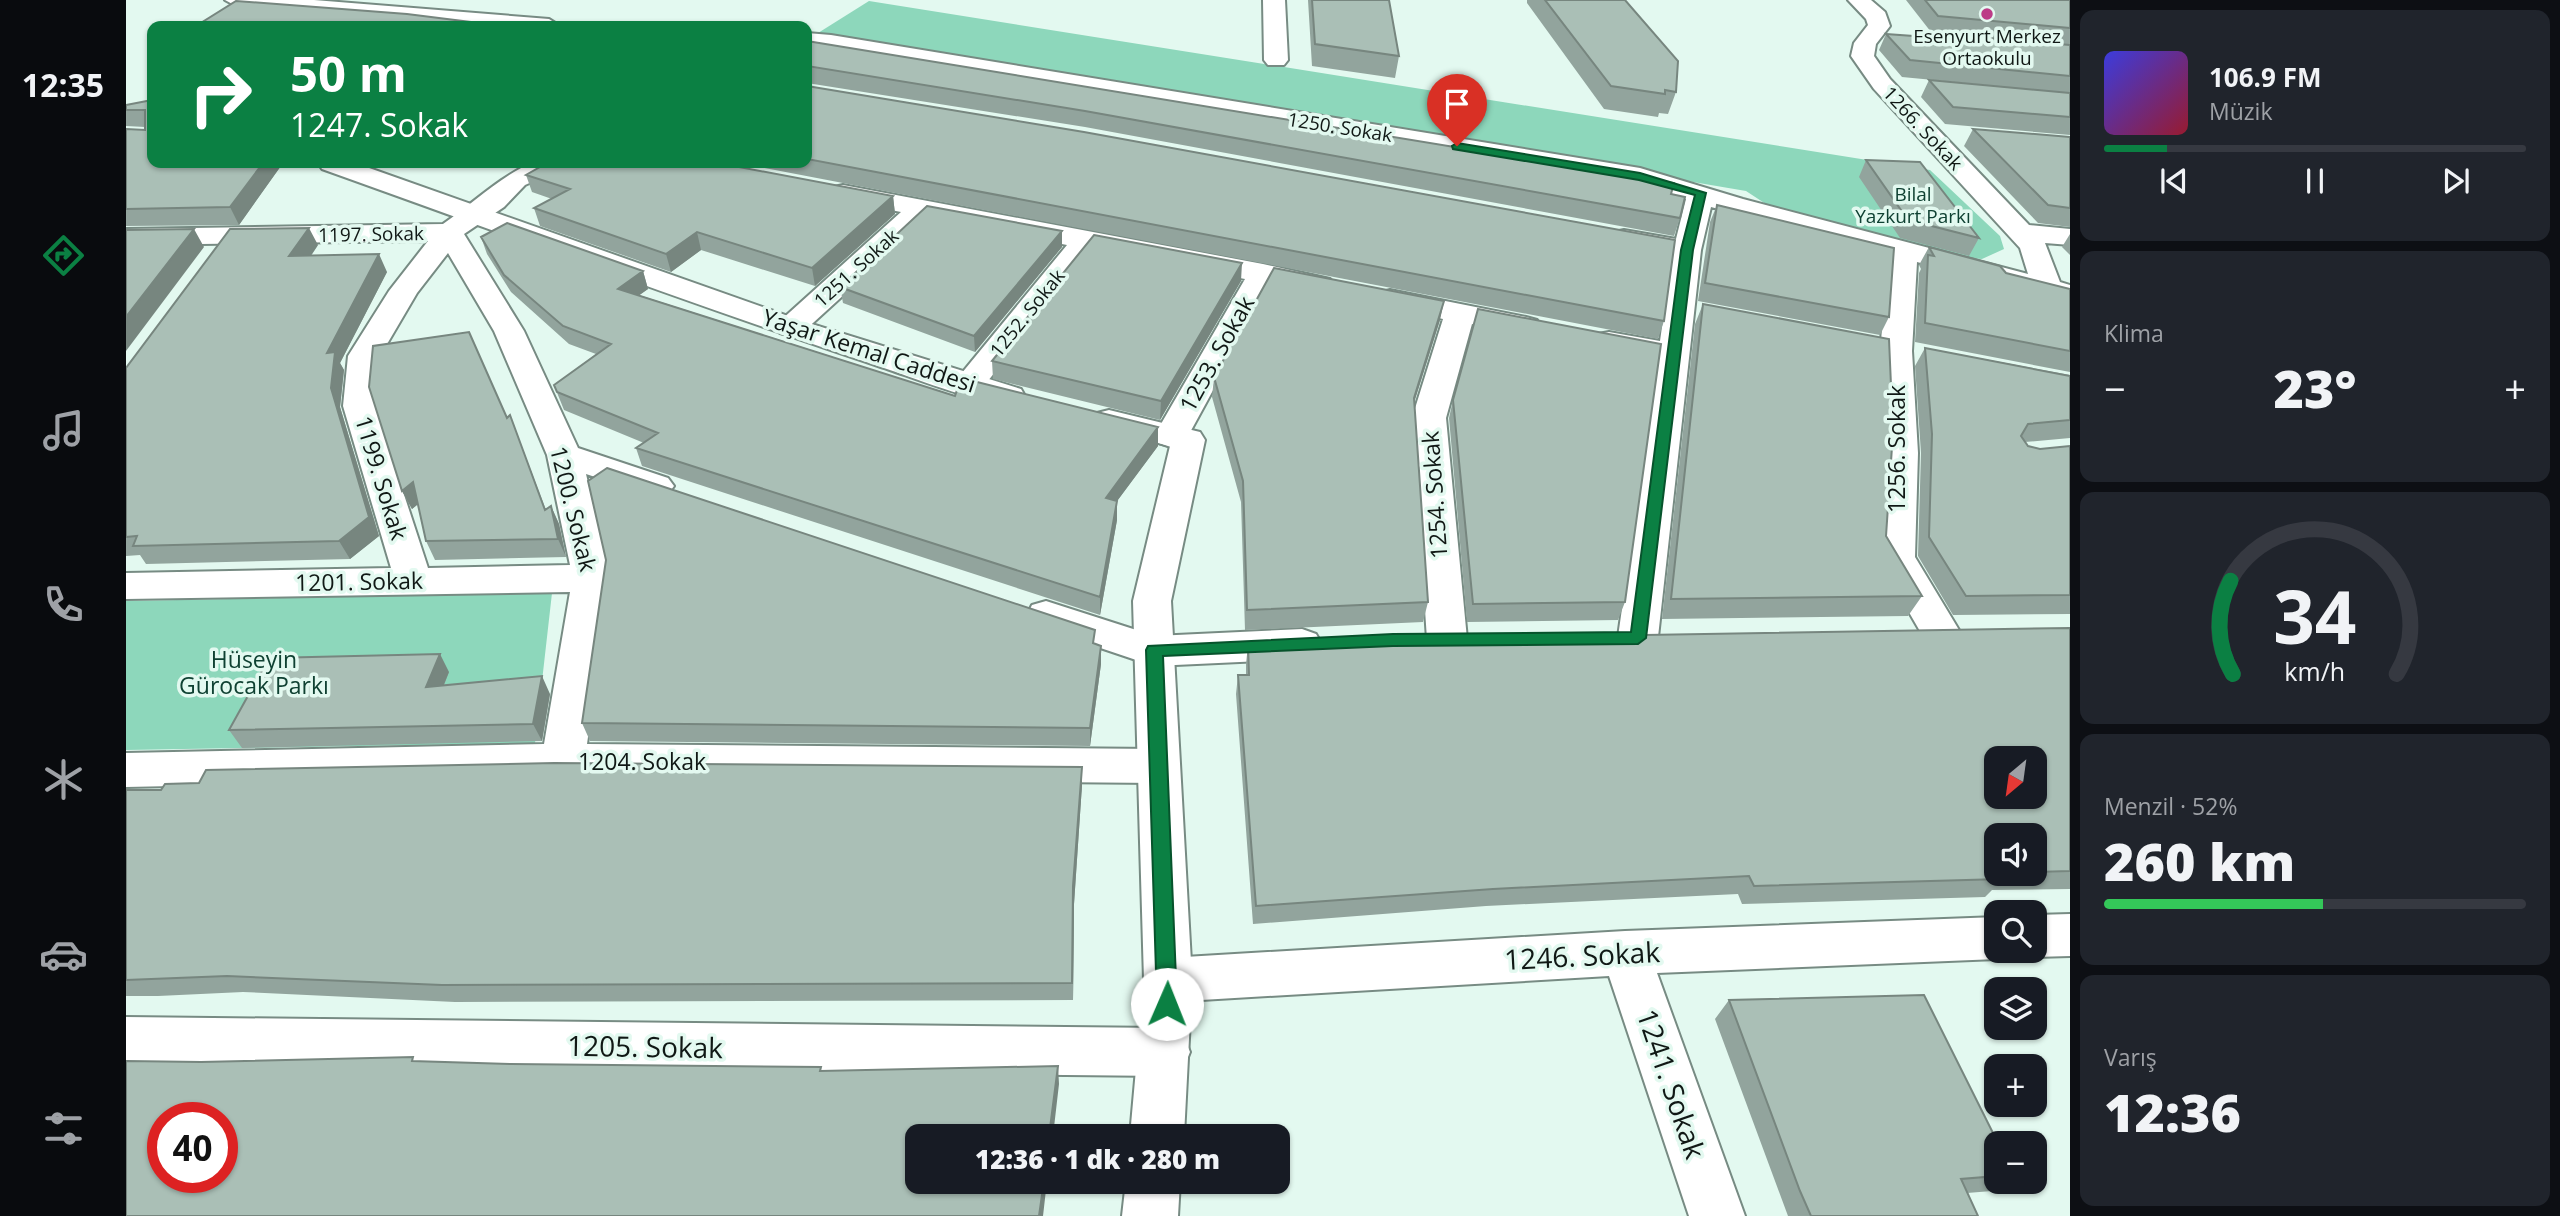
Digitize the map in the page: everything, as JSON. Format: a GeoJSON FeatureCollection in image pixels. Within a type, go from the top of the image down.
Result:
{"type":"FeatureCollection","features":[{"type":"Feature","properties":{"kind":"street"},"geometry":{"type":"LineString","coordinates":[[236,0],[489,21]]}},
{"type":"Feature","properties":{"kind":"street"},"geometry":{"type":"LineString","coordinates":[[1274,0],[1276,60]]}},
{"type":"Feature","properties":{"kind":"street","name":"1266. Sokak"},"geometry":{"type":"LineString","coordinates":[[1860,0],[1877,17],[1879,26],[1865,43],[1862,56],[1882,84],[2033,246],[2059,290]]}},
{"type":"Feature","properties":{"kind":"street"},"geometry":{"type":"LineString","coordinates":[[1871,36],[1898,38]]}},
{"type":"Feature","properties":{"kind":"street","name":"1250. Sokak"},"geometry":{"type":"LineString","coordinates":[[812,40],[1640,176],[1733,205],[2059,290]]}},
{"type":"Feature","properties":{"kind":"street"},"geometry":{"type":"LineString","coordinates":[[1882,84],[1922,88]]}},
{"type":"Feature","properties":{"kind":"street"},"geometry":{"type":"LineString","coordinates":[[1928,133],[1966,136]]}},
{"type":"Feature","properties":{"kind":"street","name":"Yaşar Kemal Caddesi"},"geometry":{"type":"LineString","coordinates":[[346,168],[478,213],[791,327],[968,386],[1035,402]]}},
{"type":"Feature","properties":{"kind":"street"},"geometry":{"type":"LineString","coordinates":[[449,232],[478,213],[516,179],[541,168]]}},
{"type":"Feature","properties":{"kind":"street"},"geometry":{"type":"LineString","coordinates":[[815,188],[1676,354]]}},
{"type":"Feature","properties":{"kind":"street"},"geometry":{"type":"LineString","coordinates":[[1638,638],[1676,354],[1693,311],[1687,250],[1701,193]]}},
{"type":"Feature","properties":{"kind":"street","name":"1251. Sokak"},"geometry":{"type":"LineString","coordinates":[[791,327],[921,209]]}},
{"type":"Feature","properties":{"kind":"street","name":"1197. Sokak"},"geometry":{"type":"LineString","coordinates":[[126,237],[449,232]]}},
{"type":"Feature","properties":{"kind":"street","name":"1200. Sokak"},"geometry":{"type":"LineString","coordinates":[[449,232],[509,331],[564,455],[591,578],[563,761]]}},
{"type":"Feature","properties":{"kind":"street","name":"1199. Sokak"},"geometry":{"type":"LineString","coordinates":[[413,580],[359,406],[364,356],[404,291],[449,232]]}},
{"type":"Feature","properties":{"kind":"street"},"geometry":{"type":"LineString","coordinates":[[2021,233],[2070,237]]}},
{"type":"Feature","properties":{"kind":"street"},"geometry":{"type":"LineString","coordinates":[[1605,234],[1687,250]]}},
{"type":"Feature","properties":{"kind":"street"},"geometry":{"type":"LineString","coordinates":[[206,268],[229,236]]}},
{"type":"Feature","properties":{"kind":"street","name":"1252. Sokak"},"geometry":{"type":"LineString","coordinates":[[968,386],[1086,241]]}},
{"type":"Feature","properties":{"kind":"street","name":"1256. Sokak"},"geometry":{"type":"LineString","coordinates":[[1903,250],[1897,351],[1901,453],[1896,557],[1942,635]]}},
{"type":"Feature","properties":{"kind":"street","name":"1253. Sokak"},"geometry":{"type":"LineString","coordinates":[[1171,436],[1263,273]]}},
{"type":"Feature","properties":{"kind":"street","name":"1254. Sokak"},"geometry":{"type":"LineString","coordinates":[[1447,639],[1429,418],[1460,313]]}},
{"type":"Feature","properties":{"kind":"street"},"geometry":{"type":"LineString","coordinates":[[1076,412],[1188,440],[1152,601],[1168,980],[1158,1124]]}},
{"type":"Feature","properties":{"kind":"street"},"geometry":{"type":"LineString","coordinates":[[564,455],[682,494]]}},
{"type":"Feature","properties":{"kind":"street","name":"1201. Sokak"},"geometry":{"type":"LineString","coordinates":[[126,586],[591,578]]}},
{"type":"Feature","properties":{"kind":"street"},"geometry":{"type":"LineString","coordinates":[[1010,603],[1154,650],[1340,642]]}},
{"type":"Feature","properties":{"kind":"street"},"geometry":{"type":"LineString","coordinates":[[1895,635],[1981,634]]}},
{"type":"Feature","properties":{"kind":"street"},"geometry":{"type":"LineString","coordinates":[[1597,638],[1679,637]]}},
{"type":"Feature","properties":{"kind":"street"},"geometry":{"type":"LineString","coordinates":[[1406,640],[1488,639]]}},
{"type":"Feature","properties":{"kind":"street","name":"1204. Sokak"},"geometry":{"type":"LineString","coordinates":[[126,770],[563,761],[1158,766]]}},
{"type":"Feature","properties":{"kind":"street"},"geometry":{"type":"LineString","coordinates":[[2047,936],[2070,935]]}},
{"type":"Feature","properties":{"kind":"street","name":"1246. Sokak"},"geometry":{"type":"LineString","coordinates":[[1168,980],[1625,953],[1984,939]]}},
{"type":"Feature","properties":{"kind":"street","name":"1241. Sokak"},"geometry":{"type":"LineString","coordinates":[[1625,953],[1717,1216]]}},
{"type":"Feature","properties":{"kind":"street","name":"1205. Sokak"},"geometry":{"type":"LineString","coordinates":[[126,1041],[1164,1052]]}},
{"type":"Feature","properties":{"kind":"street"},"geometry":{"type":"LineString","coordinates":[[1150,1216],[1152,1194]]}},
{"type":"Feature","properties":{"kind":"green space","name":"Bilal Yazkurt Parkı"},"geometry":{"type":"Polygon","coordinates":[[[869,1],[1930,170],[2000,236],[2004,249],[1982,259],[1967,258],[1775,210],[1746,191],[818,33],[869,1]]]}},
{"type":"Feature","properties":{"kind":"green space","name":"Hüseyin Gürocak Parkı"},"geometry":{"type":"Polygon","coordinates":[[[552,593],[535,743],[126,750],[126,601],[552,593]]]}},
{"type":"Feature","properties":{"kind":"building"},"geometry":{"type":"Polygon","coordinates":[[[1312,0],[1389,0],[1399,56],[1315,44],[1312,0]]]}},
{"type":"Feature","properties":{"kind":"building"},"geometry":{"type":"Polygon","coordinates":[[[1545,0],[1625,0],[1678,61],[1676,92],[1665,90],[1665,94],[1611,86],[1545,0]]]}},
{"type":"Feature","properties":{"kind":"building"},"geometry":{"type":"Polygon","coordinates":[[[1925,0],[2070,0],[2070,28],[1938,16],[1925,0]]]}},
{"type":"Feature","properties":{"kind":"building"},"geometry":{"type":"Polygon","coordinates":[[[236,1],[463,21],[204,21],[236,1]]]}},
{"type":"Feature","properties":{"kind":"building"},"geometry":{"type":"Polygon","coordinates":[[[1886,34],[1956,39],[1953,35],[2070,45],[2070,76],[1910,60],[1886,34]]]}},
{"type":"Feature","properties":{"kind":"building"},"geometry":{"type":"Polygon","coordinates":[[[812,42],[1674,183],[1671,194],[1685,197],[1680,218],[1085,111],[812,67],[812,42]]]}},
{"type":"Feature","properties":{"kind":"building"},"geometry":{"type":"Polygon","coordinates":[[[1929,80],[2070,93],[2070,117],[1953,107],[1929,80]]]}},
{"type":"Feature","properties":{"kind":"building"},"geometry":{"type":"Polygon","coordinates":[[[812,87],[1084,132],[1675,240],[1664,321],[812,160],[812,87]]]}},
{"type":"Feature","properties":{"kind":"building"},"geometry":{"type":"Polygon","coordinates":[[[147,101],[147,168],[259,168],[230,207],[126,209],[126,129],[145,130],[145,110],[126,110],[126,105],[147,101]]]}},
{"type":"Feature","properties":{"kind":"building"},"geometry":{"type":"Polygon","coordinates":[[[1973,129],[2070,137],[2070,208],[2048,205],[1973,129]]]}},
{"type":"Feature","properties":{"kind":"building"},"geometry":{"type":"Polygon","coordinates":[[[1866,160],[1920,162],[1979,238],[1908,220],[1866,160]]]}},
{"type":"Feature","properties":{"kind":"building"},"geometry":{"type":"Polygon","coordinates":[[[538,168],[745,168],[893,196],[812,268],[697,232],[666,254],[534,208],[570,189],[526,175],[538,168]]]}},
{"type":"Feature","properties":{"kind":"building"},"geometry":{"type":"Polygon","coordinates":[[[1717,205],[1894,248],[1889,317],[1705,283],[1717,205]]]}},
{"type":"Feature","properties":{"kind":"building"},"geometry":{"type":"Polygon","coordinates":[[[927,206],[1062,231],[974,336],[840,287],[927,206]]]}},
{"type":"Feature","properties":{"kind":"building"},"geometry":{"type":"Polygon","coordinates":[[[507,223],[643,271],[618,289],[955,396],[961,378],[1158,427],[1106,498],[1117,501],[1100,597],[636,448],[658,433],[557,392],[554,385],[611,344],[563,326],[504,275],[481,237],[507,223]]]}},
{"type":"Feature","properties":{"kind":"building"},"geometry":{"type":"Polygon","coordinates":[[[309,228],[289,256],[379,254],[327,353],[335,352],[331,388],[369,517],[339,541],[133,546],[137,536],[126,537],[126,368],[230,229],[309,228]]]}},
{"type":"Feature","properties":{"kind":"building"},"geometry":{"type":"Polygon","coordinates":[[[194,229],[126,317],[126,230],[194,229]]]}},
{"type":"Feature","properties":{"kind":"building"},"geometry":{"type":"Polygon","coordinates":[[[1094,235],[1242,263],[1161,401],[992,361],[1094,235]]]}},
{"type":"Feature","properties":{"kind":"building"},"geometry":{"type":"Polygon","coordinates":[[[1929,247],[2000,266],[2006,273],[2070,289],[2070,351],[1925,323],[1928,255],[1934,256],[1929,247]]]}},
{"type":"Feature","properties":{"kind":"building"},"geometry":{"type":"Polygon","coordinates":[[[1274,268],[1444,301],[1414,398],[1428,602],[1247,610],[1243,481],[1214,377],[1274,268]]]}},
{"type":"Feature","properties":{"kind":"building"},"geometry":{"type":"Polygon","coordinates":[[[1703,304],[1889,339],[1893,432],[1886,536],[1922,596],[1671,599],[1703,304]]]}},
{"type":"Feature","properties":{"kind":"building"},"geometry":{"type":"Polygon","coordinates":[[[1478,309],[1661,344],[1625,602],[1473,604],[1453,400],[1478,309]]]}},
{"type":"Feature","properties":{"kind":"building"},"geometry":{"type":"Polygon","coordinates":[[[469,332],[507,418],[510,415],[545,510],[551,506],[558,539],[426,541],[413,482],[402,491],[369,387],[373,346],[469,332]]]}},
{"type":"Feature","properties":{"kind":"building"},"geometry":{"type":"Polygon","coordinates":[[[1925,348],[2070,376],[2070,420],[2028,424],[2021,436],[2028,446],[2040,449],[2070,446],[2070,595],[1966,596],[1929,537],[1932,434],[1925,348]]]}},
{"type":"Feature","properties":{"kind":"building"},"geometry":{"type":"Polygon","coordinates":[[[607,468],[1095,630],[1093,643],[1101,646],[1090,728],[582,723],[606,560],[588,481],[607,468]]]}},
{"type":"Feature","properties":{"kind":"building"},"geometry":{"type":"Polygon","coordinates":[[[2070,628],[2070,871],[2047,872],[2047,823],[1984,823],[1984,880],[1754,886],[1749,876],[1493,889],[1256,906],[1238,675],[1249,675],[1248,645],[1398,639],[2070,628]]]}},
{"type":"Feature","properties":{"kind":"building"},"geometry":{"type":"Polygon","coordinates":[[[440,654],[426,687],[542,676],[533,724],[229,730],[269,658],[440,654]]]}},
{"type":"Feature","properties":{"kind":"building"},"geometry":{"type":"Polygon","coordinates":[[[554,763],[1082,767],[1073,886],[1072,983],[442,985],[227,976],[126,980],[126,790],[161,790],[165,784],[199,783],[206,770],[554,763]]]}},
{"type":"Feature","properties":{"kind":"building"},"geometry":{"type":"Polygon","coordinates":[[[1924,995],[1992,1131],[1984,1131],[1984,1177],[1961,1179],[1978,1216],[1811,1216],[1729,1000],[1924,995]]]}},
{"type":"Feature","properties":{"kind":"building"},"geometry":{"type":"Polygon","coordinates":[[[413,1057],[412,1061],[511,1064],[821,1067],[820,1071],[1058,1066],[1051,1124],[905,1124],[905,1194],[1042,1194],[1039,1216],[126,1216],[126,1061],[413,1057]]]}},
{"type":"Feature","properties":{"kind":"place","name":"Esenyurt Merkez Ortaokulu"},"geometry":{"type":"Point","coordinates":[1987,14]}},
{"type":"Feature","properties":{"kind":"route"},"geometry":{"type":"LineString","coordinates":[[1167,1004],[1154,650],[1393,640],[1638,638],[1676,354],[1687,250],[1701,193],[1640,176],[1457,146]]}}]}
